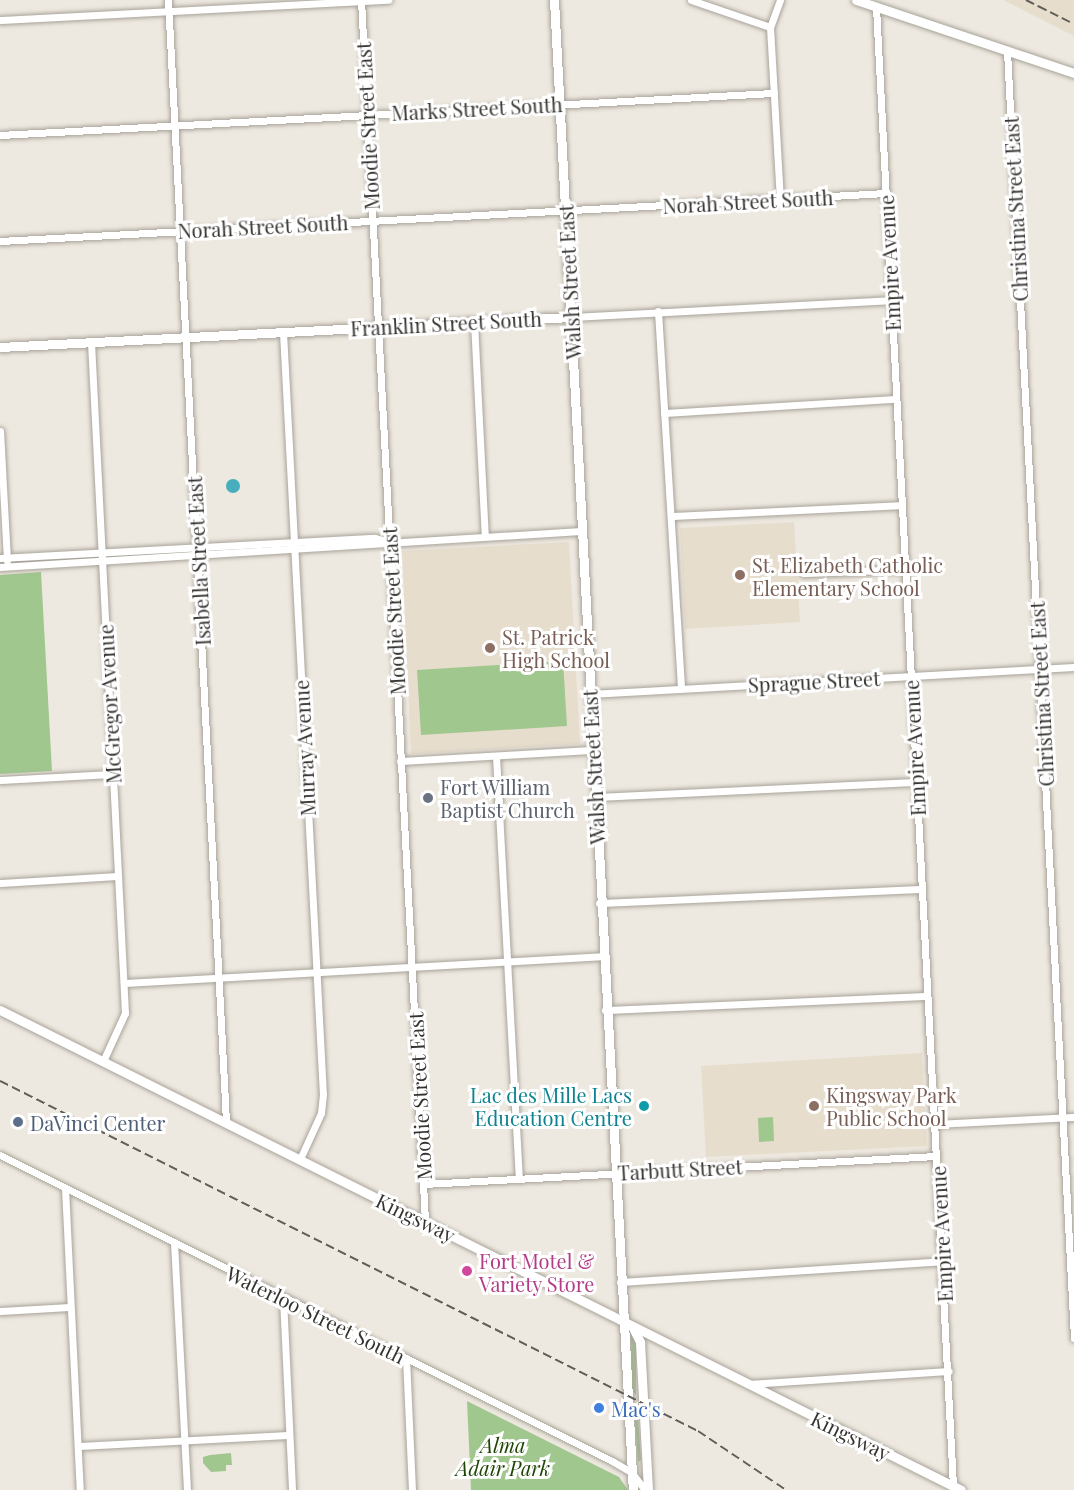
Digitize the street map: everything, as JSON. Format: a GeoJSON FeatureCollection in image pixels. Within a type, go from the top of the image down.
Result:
{"type":"FeatureCollection","features":[{"type":"Feature","properties":{"kind":"street","name":"Isabella Street East"},"geometry":{"type":"LineString","coordinates":[[168,0],[226,1122]]}},
{"type":"Feature","properties":{"kind":"street"},"geometry":{"type":"LineString","coordinates":[[0,20],[388,0]]}},
{"type":"Feature","properties":{"kind":"street","name":"Walsh Street East"},"geometry":{"type":"LineString","coordinates":[[554,0],[599,903],[633,1490]]}},
{"type":"Feature","properties":{"kind":"street"},"geometry":{"type":"LineString","coordinates":[[691,0],[770,27]]}},
{"type":"Feature","properties":{"kind":"street"},"geometry":{"type":"LineString","coordinates":[[780,0],[770,27],[780,199]]}},
{"type":"Feature","properties":{"kind":"street"},"geometry":{"type":"LineString","coordinates":[[856,0],[1074,73]]}},
{"type":"Feature","properties":{"kind":"street","name":"Moodie Street East"},"geometry":{"type":"LineString","coordinates":[[361,1],[425,1222]]}},
{"type":"Feature","properties":{"kind":"street","name":"Empire Avenue"},"geometry":{"type":"LineString","coordinates":[[876,7],[927,996],[956,1488]]}},
{"type":"Feature","properties":{"kind":"street","name":"Christina Street East"},"geometry":{"type":"LineString","coordinates":[[1007,51],[1074,1338]]}},
{"type":"Feature","properties":{"kind":"street","name":"Marks Street South"},"geometry":{"type":"LineString","coordinates":[[0,135],[774,93]]}},
{"type":"Feature","properties":{"kind":"street","name":"Norah Street South"},"geometry":{"type":"LineString","coordinates":[[0,241],[886,193]]}},
{"type":"Feature","properties":{"kind":"street","name":"Franklin Street South"},"geometry":{"type":"LineString","coordinates":[[0,347],[891,300]]}},
{"type":"Feature","properties":{"kind":"street"},"geometry":{"type":"LineString","coordinates":[[658,311],[681,688]]}},
{"type":"Feature","properties":{"kind":"street"},"geometry":{"type":"LineString","coordinates":[[474,322],[485,536]]}},
{"type":"Feature","properties":{"kind":"street","name":"Murray Avenue"},"geometry":{"type":"LineString","coordinates":[[283,332],[322,1103],[300,1159]]}},
{"type":"Feature","properties":{"kind":"street","name":"McGregor Avenue"},"geometry":{"type":"LineString","coordinates":[[91,342],[125,1013],[103,1061]]}},
{"type":"Feature","properties":{"kind":"street"},"geometry":{"type":"LineString","coordinates":[[664,413],[896,399]]}},
{"type":"Feature","properties":{"kind":"street"},"geometry":{"type":"LineString","coordinates":[[0,431],[4,567],[294,546],[375,546],[389,541],[581,531]]}},
{"type":"Feature","properties":{"kind":"street"},"geometry":{"type":"LineString","coordinates":[[671,516],[901,506]]}},
{"type":"Feature","properties":{"kind":"street"},"geometry":{"type":"LineString","coordinates":[[4,558],[101,553],[198,552]]}},
{"type":"Feature","properties":{"kind":"street"},"geometry":{"type":"LineString","coordinates":[[803,573],[905,569]]}},
{"type":"Feature","properties":{"kind":"street","name":"Sprague Street"},"geometry":{"type":"LineString","coordinates":[[589,694],[1074,667]]}},
{"type":"Feature","properties":{"kind":"street"},"geometry":{"type":"LineString","coordinates":[[400,761],[592,750]]}},
{"type":"Feature","properties":{"kind":"street"},"geometry":{"type":"LineString","coordinates":[[496,756],[519,1178]]}},
{"type":"Feature","properties":{"kind":"street"},"geometry":{"type":"LineString","coordinates":[[0,780],[112,774]]}},
{"type":"Feature","properties":{"kind":"street"},"geometry":{"type":"LineString","coordinates":[[595,797],[916,782]]}},
{"type":"Feature","properties":{"kind":"street"},"geometry":{"type":"LineString","coordinates":[[0,883],[118,876]]}},
{"type":"Feature","properties":{"kind":"street"},"geometry":{"type":"LineString","coordinates":[[599,903],[922,889]]}},
{"type":"Feature","properties":{"kind":"street"},"geometry":{"type":"LineString","coordinates":[[124,983],[602,956]]}},
{"type":"Feature","properties":{"kind":"street"},"geometry":{"type":"LineString","coordinates":[[605,1010],[927,996]]}},
{"type":"Feature","properties":{"kind":"street","name":"Kingsway"},"geometry":{"type":"LineString","coordinates":[[0,1010],[956,1488]]}},
{"type":"Feature","properties":{"kind":"street"},"geometry":{"type":"LineString","coordinates":[[934,1124],[1074,1117]]}},
{"type":"Feature","properties":{"kind":"street","name":"Waterloo Street South"},"geometry":{"type":"LineString","coordinates":[[0,1155],[631,1472]]}},
{"type":"Feature","properties":{"kind":"street","name":"Tarbutt Street"},"geometry":{"type":"LineString","coordinates":[[424,1185],[936,1156]]}},
{"type":"Feature","properties":{"kind":"street"},"geometry":{"type":"LineString","coordinates":[[65,1188],[80,1490]]}},
{"type":"Feature","properties":{"kind":"street"},"geometry":{"type":"LineString","coordinates":[[174,1242],[187,1490]]}},
{"type":"Feature","properties":{"kind":"street"},"geometry":{"type":"LineString","coordinates":[[620,1282],[942,1261]]}},
{"type":"Feature","properties":{"kind":"street"},"geometry":{"type":"LineString","coordinates":[[283,1298],[292,1490]]}},
{"type":"Feature","properties":{"kind":"street"},"geometry":{"type":"LineString","coordinates":[[0,1311],[70,1307]]}},
{"type":"Feature","properties":{"kind":"street"},"geometry":{"type":"LineString","coordinates":[[622,1319],[638,1333],[640,1341],[647,1490]]}},
{"type":"Feature","properties":{"kind":"street"},"geometry":{"type":"LineString","coordinates":[[406,1358],[412,1490]]}},
{"type":"Feature","properties":{"kind":"street"},"geometry":{"type":"LineString","coordinates":[[748,1384],[949,1371]]}},
{"type":"Feature","properties":{"kind":"street"},"geometry":{"type":"LineString","coordinates":[[78,1446],[289,1435]]}},
{"type":"Feature","properties":{"kind":"street"},"geometry":{"type":"LineString","coordinates":[[631,1472],[647,1490]]}},
{"type":"Feature","properties":{"kind":"shaded area"},"geometry":{"type":"Polygon","coordinates":[[[1003,0],[1074,0],[1074,36],[1003,0]]]}},
{"type":"Feature","properties":{"kind":"shaded area","name":"St. Elizabeth Catholic Elementary School"},"geometry":{"type":"Polygon","coordinates":[[[794,522],[800,622],[685,629],[680,528],[794,522]]]}},
{"type":"Feature","properties":{"kind":"shaded area","name":"St. Patrick High School"},"geometry":{"type":"Polygon","coordinates":[[[569,542],[580,744],[411,754],[402,551],[569,542]]]}},
{"type":"Feature","properties":{"kind":"shaded area","name":"Kingsway Park Public School"},"geometry":{"type":"Polygon","coordinates":[[[922,1053],[927,1146],[706,1157],[701,1066],[922,1053]]]}},
{"type":"Feature","properties":{"kind":"green space"},"geometry":{"type":"Polygon","coordinates":[[[41,572],[52,771],[0,774],[0,575],[41,572]]]}},
{"type":"Feature","properties":{"kind":"green space"},"geometry":{"type":"Polygon","coordinates":[[[563,661],[567,726],[421,735],[417,670],[563,661]]]}},
{"type":"Feature","properties":{"kind":"green space"},"geometry":{"type":"Polygon","coordinates":[[[773,1117],[774,1141],[759,1142],[758,1118],[773,1117]]]}},
{"type":"Feature","properties":{"kind":"green space"},"geometry":{"type":"Polygon","coordinates":[[[631,1335],[636,1337],[636,1395],[632,1391],[631,1335]]]}},
{"type":"Feature","properties":{"kind":"green space","name":"Alma Adair Park"},"geometry":{"type":"Polygon","coordinates":[[[467,1401],[619,1477],[628,1490],[471,1490],[467,1401]]]}},
{"type":"Feature","properties":{"kind":"green space"},"geometry":{"type":"Polygon","coordinates":[[[637,1402],[641,1460],[638,1462],[634,1406],[637,1402]]]}},
{"type":"Feature","properties":{"kind":"green space"},"geometry":{"type":"Polygon","coordinates":[[[231,1453],[232,1465],[226,1465],[226,1471],[211,1472],[203,1463],[203,1457],[231,1453]]]}},
{"type":"Feature","properties":{"kind":"water"},"geometry":{"type":"Polygon","coordinates":[[[233,479],[238,481],[240,486],[238,491],[233,493],[228,491],[226,486],[228,481],[233,479]]]}},
{"type":"Feature","properties":{"kind":"railway"},"geometry":{"type":"LineString","coordinates":[[1026,0],[1074,24]]}},
{"type":"Feature","properties":{"kind":"railway"},"geometry":{"type":"LineString","coordinates":[[0,1081],[698,1431],[786,1490]]}},
{"type":"Feature","properties":{"kind":"place","name":"St. Elizabeth Catholic Elementary School"},"geometry":{"type":"Point","coordinates":[740,575]}},
{"type":"Feature","properties":{"kind":"place","name":"St. Patrick High School"},"geometry":{"type":"Point","coordinates":[490,648]}},
{"type":"Feature","properties":{"kind":"place","name":"Fort William Baptist Church"},"geometry":{"type":"Point","coordinates":[428,798]}},
{"type":"Feature","properties":{"kind":"place","name":"Lac des Mille Lacs Education Centre"},"geometry":{"type":"Point","coordinates":[644,1106]}},
{"type":"Feature","properties":{"kind":"place","name":"Kingsway Park Public School"},"geometry":{"type":"Point","coordinates":[814,1106]}},
{"type":"Feature","properties":{"kind":"place","name":"DaVinci Center"},"geometry":{"type":"Point","coordinates":[18,1122]}},
{"type":"Feature","properties":{"kind":"place","name":"Fort Motel & Variety Store"},"geometry":{"type":"Point","coordinates":[467,1271]}},
{"type":"Feature","properties":{"kind":"place","name":"Mac's"},"geometry":{"type":"Point","coordinates":[599,1408]}}]}
